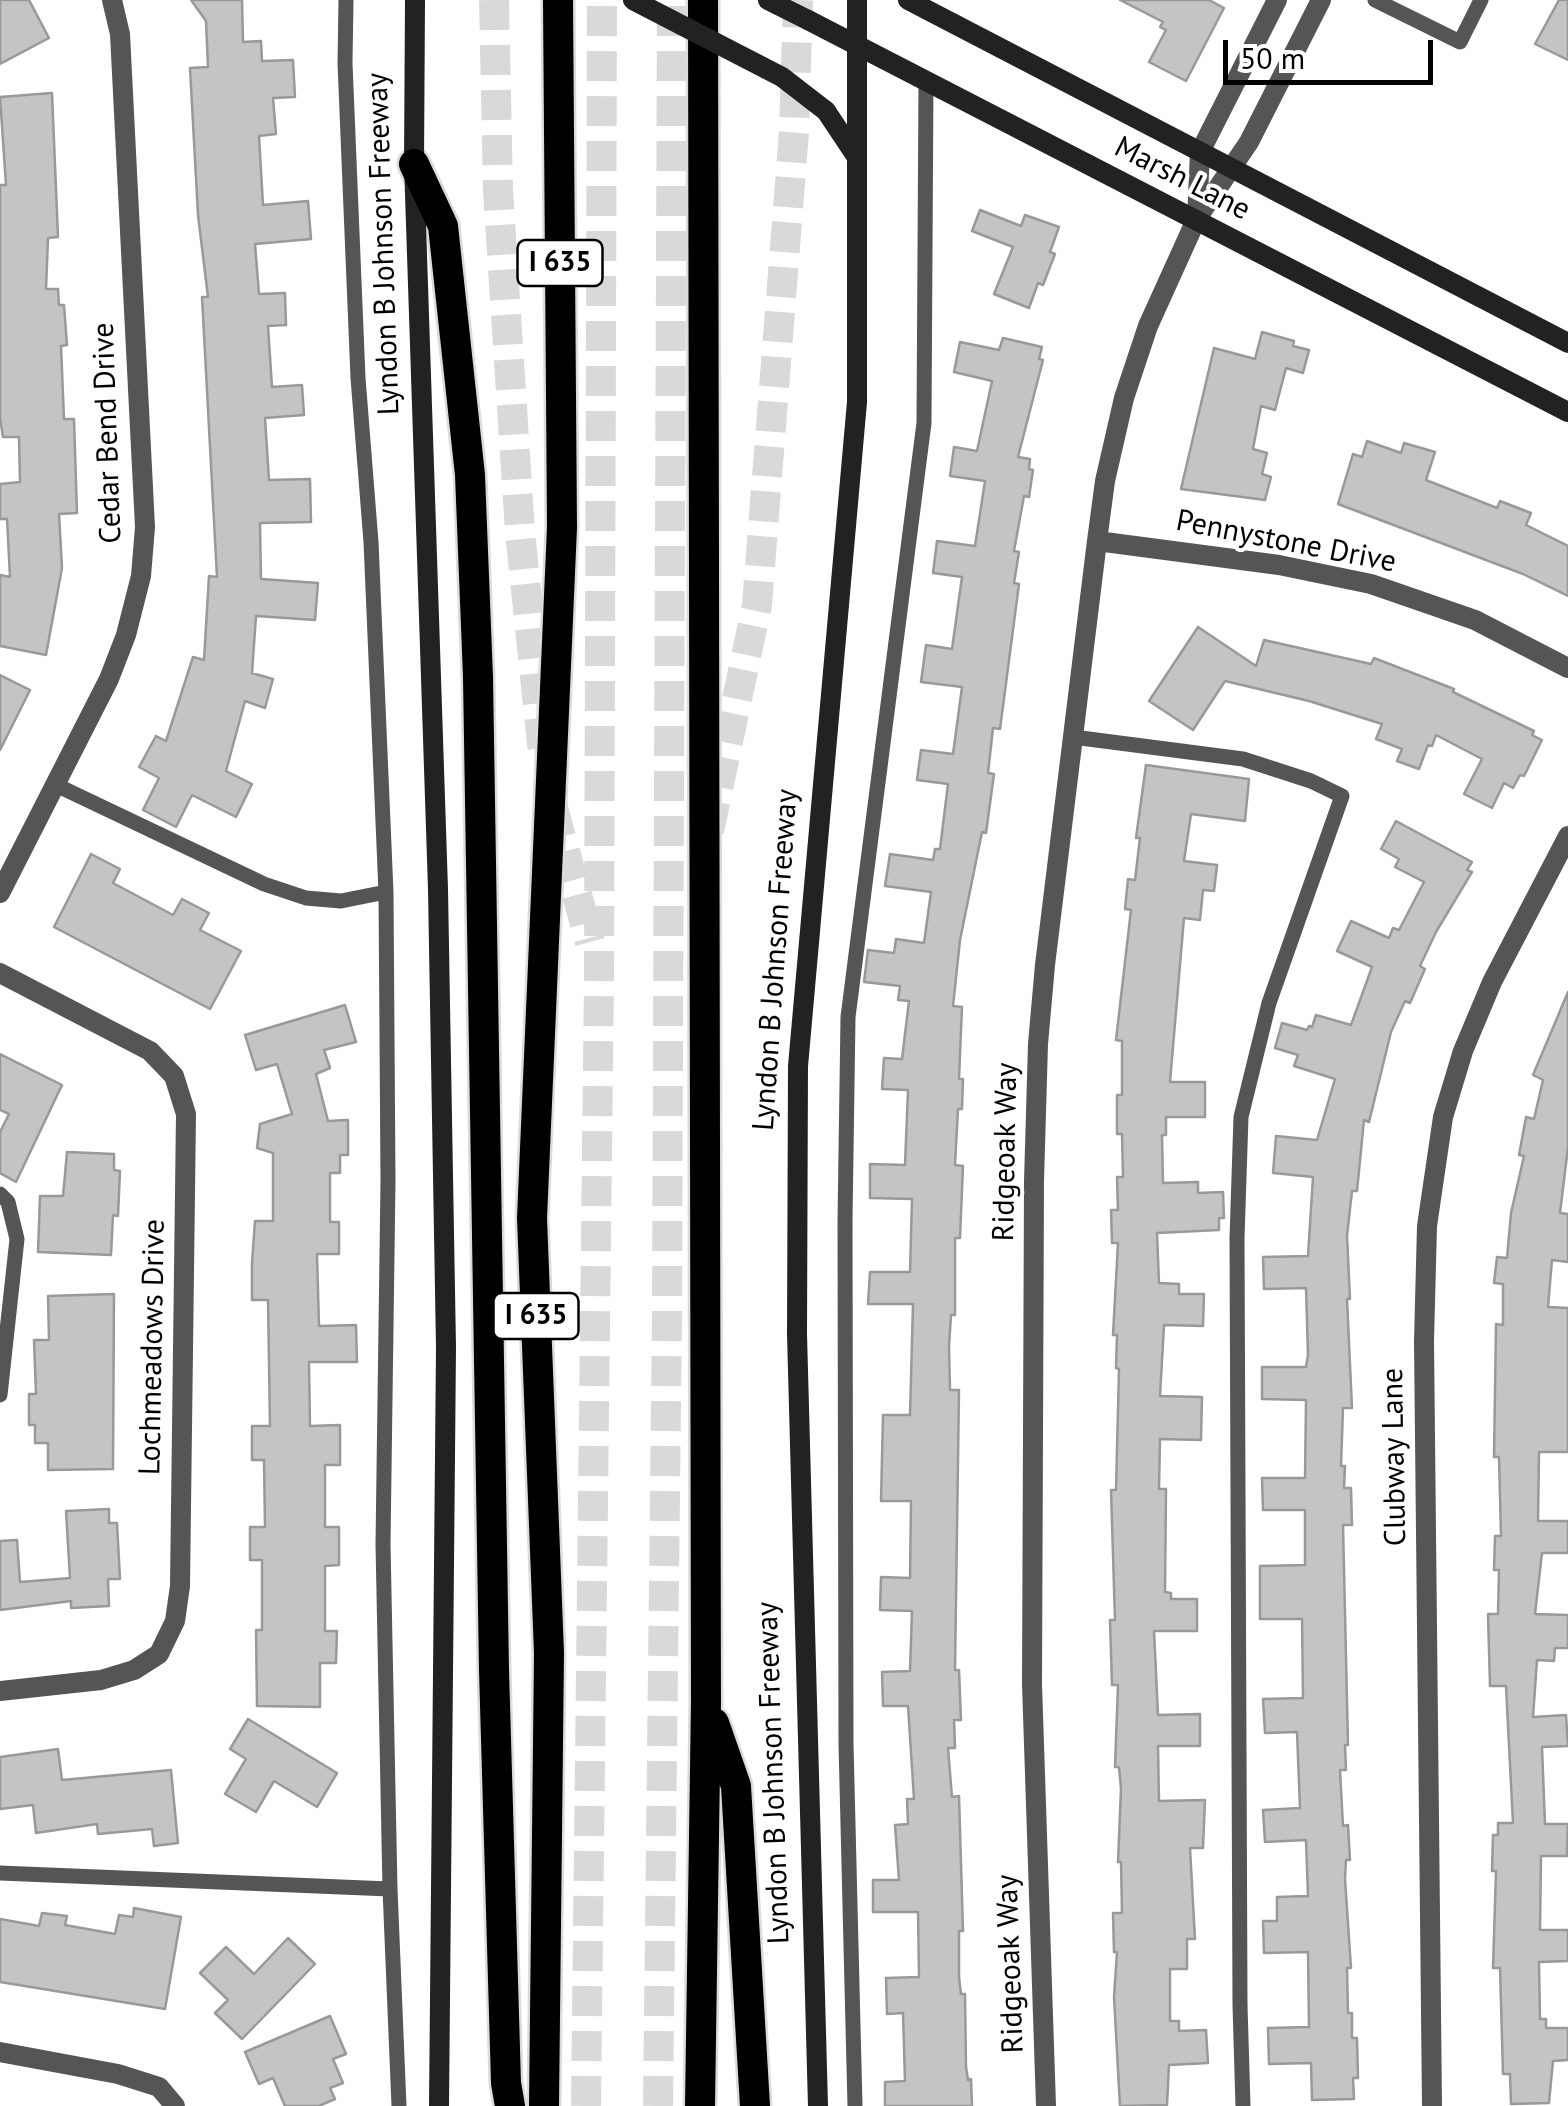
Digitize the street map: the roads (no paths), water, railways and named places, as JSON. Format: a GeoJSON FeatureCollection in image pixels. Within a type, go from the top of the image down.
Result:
{"type":"FeatureCollection","features":[{"type":"Feature","properties":{"kind":"highway","name":"I 635"},"geometry":{"type":"LineString","coordinates":[[544,2106],[549,1652],[532,1218],[562,527],[558,0]]}},
{"type":"Feature","properties":{"kind":"highway","name":"Lyndon B Johnson Freeway"},"geometry":{"type":"LineString","coordinates":[[700,2106],[706,1701],[703,0]]}},
{"type":"Feature","properties":{"kind":"highway"},"geometry":{"type":"LineString","coordinates":[[414,164],[443,226],[470,475],[478,677],[494,1670],[510,2106]]}},
{"type":"Feature","properties":{"kind":"highway"},"geometry":{"type":"LineString","coordinates":[[706,1701],[736,1786],[755,2106]]}},
{"type":"Feature","properties":{"kind":"main road","name":"Lyndon B Johnson Freeway"},"geometry":{"type":"LineString","coordinates":[[415,0],[414,164],[438,869],[446,1347],[439,2106]]}},
{"type":"Feature","properties":{"kind":"main road"},"geometry":{"type":"LineString","coordinates":[[633,0],[782,77],[826,112],[857,158]]}},
{"type":"Feature","properties":{"kind":"main road","name":"Marsh Lane"},"geometry":{"type":"LineString","coordinates":[[768,0],[1568,412]]}},
{"type":"Feature","properties":{"kind":"main road","name":"Lyndon B Johnson Freeway"},"geometry":{"type":"LineString","coordinates":[[818,2106],[797,1334],[798,1066],[857,402],[856,0]]}},
{"type":"Feature","properties":{"kind":"main road","name":"Marsh Lane"},"geometry":{"type":"LineString","coordinates":[[908,0],[1568,343]]}},
{"type":"Feature","properties":{"kind":"street","name":"Cedar Bend Drive"},"geometry":{"type":"LineString","coordinates":[[0,894],[109,678],[126,635],[141,576],[145,527],[120,34],[112,0]]}},
{"type":"Feature","properties":{"kind":"street","name":"Ridgeoak Way"},"geometry":{"type":"LineString","coordinates":[[1196,220],[1200,152],[1278,0]]}},
{"type":"Feature","properties":{"kind":"street","name":"Ridgeoak Way"},"geometry":{"type":"LineString","coordinates":[[1046,2106],[1032,1684],[1038,1044],[1097,541],[1105,480],[1124,398],[1148,326],[1196,220],[1249,142],[1321,0]]}},
{"type":"Feature","properties":{"kind":"street","name":"Pennystone Drive"},"geometry":{"type":"LineString","coordinates":[[1097,541],[1279,565],[1371,584],[1475,620],[1568,668]]}},
{"type":"Feature","properties":{"kind":"street","name":"Clubway Lane"},"geometry":{"type":"LineString","coordinates":[[1432,2106],[1424,1341],[1427,1226],[1442,1117],[1463,1051],[1492,982],[1568,836]]}},
{"type":"Feature","properties":{"kind":"street","name":"Lochmeadows Drive"},"geometry":{"type":"LineString","coordinates":[[0,973],[150,1051],[174,1076],[186,1114],[180,1586],[175,1621],[158,1654],[134,1670],[101,1680],[0,1691]]}},
{"type":"Feature","properties":{"kind":"street"},"geometry":{"type":"LineString","coordinates":[[0,2052],[118,2074],[159,2087],[176,2106]]}},
{"type":"Feature","properties":{"kind":"lane"},"geometry":{"type":"LineString","coordinates":[[346,0],[345,64],[358,378],[371,542],[386,892],[388,1164],[383,1544],[399,2106]]}},
{"type":"Feature","properties":{"kind":"lane"},"geometry":{"type":"LineString","coordinates":[[1375,0],[1460,42],[1482,0]]}},
{"type":"Feature","properties":{"kind":"lane"},"geometry":{"type":"LineString","coordinates":[[855,2106],[846,1744],[844,1221],[848,1017],[924,422],[926,80]]}},
{"type":"Feature","properties":{"kind":"lane"},"geometry":{"type":"LineString","coordinates":[[1073,737],[1243,758],[1311,780],[1342,796],[1269,1002],[1240,1117],[1237,1238],[1243,2106]]}},
{"type":"Feature","properties":{"kind":"lane"},"geometry":{"type":"LineString","coordinates":[[56,785],[264,884],[306,898],[341,902],[386,892]]}},
{"type":"Feature","properties":{"kind":"lane"},"geometry":{"type":"LineString","coordinates":[[0,1194],[8,1202],[17,1240],[0,1396]]}},
{"type":"Feature","properties":{"kind":"lane"},"geometry":{"type":"LineString","coordinates":[[0,1873],[390,1890]]}},
{"type":"Feature","properties":{"kind":"tunnel"},"geometry":{"type":"LineString","coordinates":[[494,0],[498,190],[520,532],[543,753]]}},
{"type":"Feature","properties":{"kind":"tunnel"},"geometry":{"type":"LineString","coordinates":[[586,2106],[599,979],[602,0]]}},
{"type":"Feature","properties":{"kind":"tunnel"},"geometry":{"type":"LineString","coordinates":[[658,2106],[667,1315],[672,0]]}},
{"type":"Feature","properties":{"kind":"tunnel"},"geometry":{"type":"LineString","coordinates":[[709,831],[757,605],[794,132],[798,0]]}},
{"type":"Feature","properties":{"kind":"tunnel"},"geometry":{"type":"LineString","coordinates":[[553,808],[590,942]]}}]}
